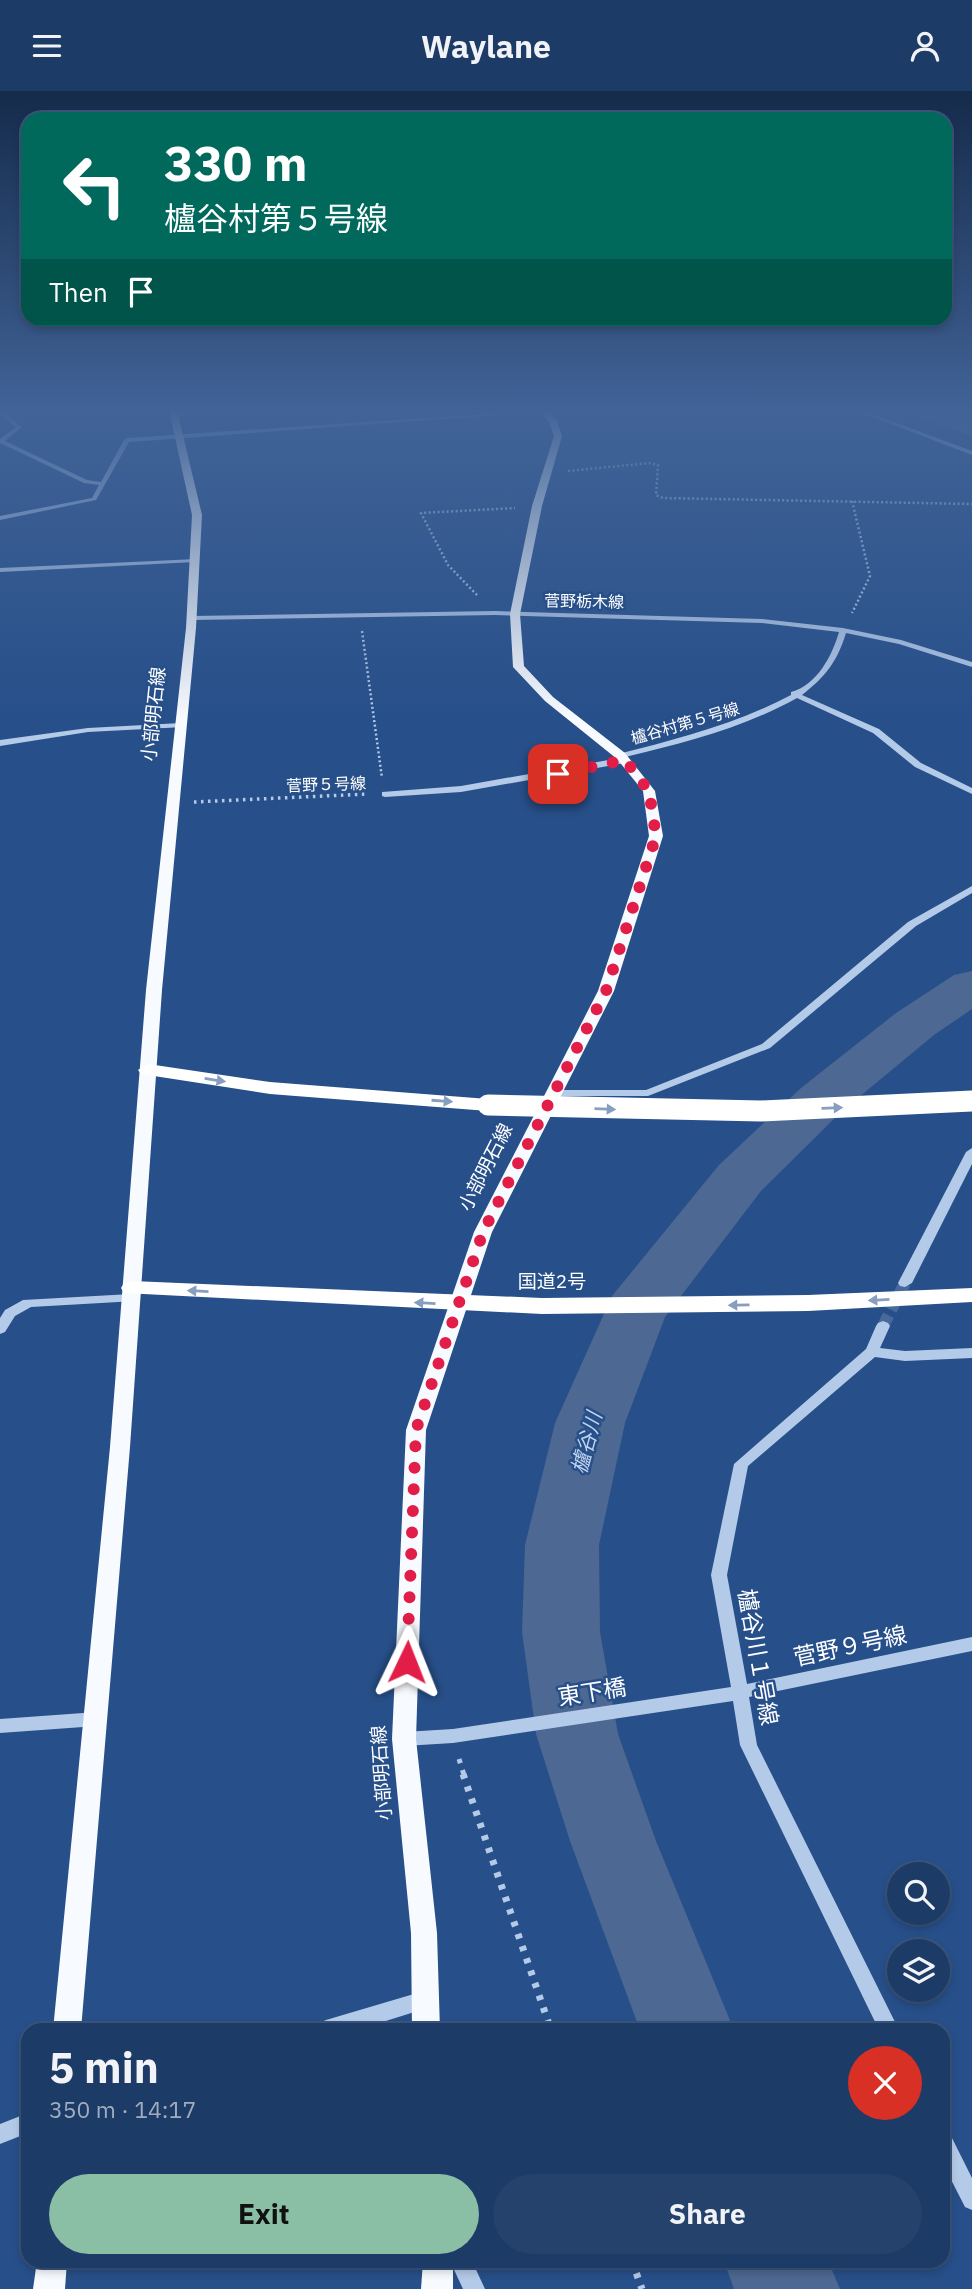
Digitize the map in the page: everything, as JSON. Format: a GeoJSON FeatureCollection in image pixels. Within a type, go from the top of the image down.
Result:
{"type":"FeatureCollection","features":[{"type":"Feature","properties":{"kind":"highway"},"geometry":{"type":"LineString","coordinates":[[148,1069],[270,1088],[488,1105],[761,1111],[972,1101]]}},
{"type":"Feature","properties":{"kind":"highway","name":"国道2号"},"geometry":{"type":"LineString","coordinates":[[132,1293],[542,1306],[808,1303],[972,1295]]}},
{"type":"Feature","properties":{"kind":"main road","name":"小部明石線"},"geometry":{"type":"LineString","coordinates":[[68,2023],[97,1719],[148,1069],[191,618],[197,513]]}},
{"type":"Feature","properties":{"kind":"main road","name":"小部明石線"},"geometry":{"type":"LineString","coordinates":[[426,2023],[424,1933],[404,1739],[416,1430],[483,1232],[606,991],[656,836],[649,791],[623,758],[549,699],[519,667],[515,614],[536,513]]}},
{"type":"Feature","properties":{"kind":"main road"},"geometry":{"type":"LineString","coordinates":[[49,2289],[51,2268]]}},
{"type":"Feature","properties":{"kind":"main road"},"geometry":{"type":"LineString","coordinates":[[437,2289],[438,2268]]}},
{"type":"Feature","properties":{"kind":"street"},"geometry":{"type":"LineString","coordinates":[[0,518],[27,513]]}},
{"type":"Feature","properties":{"kind":"street"},"geometry":{"type":"LineString","coordinates":[[0,570],[195,560]]}},
{"type":"Feature","properties":{"kind":"street","name":"菅野栃木線"},"geometry":{"type":"LineString","coordinates":[[191,618],[495,613],[762,621],[843,630],[901,642],[972,665]]}},
{"type":"Feature","properties":{"kind":"street","name":"櫨谷村第５号線"},"geometry":{"type":"LineString","coordinates":[[385,794],[461,789],[623,758],[702,736],[762,714],[811,684],[832,661],[843,630]]}},
{"type":"Feature","properties":{"kind":"street"},"geometry":{"type":"LineString","coordinates":[[793,694],[876,731],[918,765],[972,791]]}},
{"type":"Feature","properties":{"kind":"street"},"geometry":{"type":"LineString","coordinates":[[0,743],[88,730],[181,725]]}},
{"type":"Feature","properties":{"kind":"street"},"geometry":{"type":"LineString","coordinates":[[554,1093],[648,1093],[766,1046],[912,924],[972,889]]}},
{"type":"Feature","properties":{"kind":"street"},"geometry":{"type":"LineString","coordinates":[[905,1283],[972,1152]]}},
{"type":"Feature","properties":{"kind":"street"},"geometry":{"type":"LineString","coordinates":[[0,1329],[10,1313],[27,1303],[132,1293]]}},
{"type":"Feature","properties":{"kind":"street","name":"櫨谷川１号線"},"geometry":{"type":"LineString","coordinates":[[883,1326],[872,1352],[741,1464],[719,1575],[737,1693],[749,1745],[886,2023]]}},
{"type":"Feature","properties":{"kind":"street"},"geometry":{"type":"LineString","coordinates":[[872,1352],[905,1356],[972,1353]]}},
{"type":"Feature","properties":{"kind":"street","name":"菅野９号線"},"geometry":{"type":"LineString","coordinates":[[737,1693],[972,1644]]}},
{"type":"Feature","properties":{"kind":"street","name":"東下橋"},"geometry":{"type":"LineString","coordinates":[[404,1739],[453,1736],[737,1693]]}},
{"type":"Feature","properties":{"kind":"street"},"geometry":{"type":"LineString","coordinates":[[0,1726],[97,1719]]}},
{"type":"Feature","properties":{"kind":"street"},"geometry":{"type":"LineString","coordinates":[[349,2023],[424,2000]]}},
{"type":"Feature","properties":{"kind":"street"},"geometry":{"type":"LineString","coordinates":[[0,2134],[21,2126]]}},
{"type":"Feature","properties":{"kind":"street"},"geometry":{"type":"LineString","coordinates":[[950,2155],[972,2200]]}},
{"type":"Feature","properties":{"kind":"street"},"geometry":{"type":"LineString","coordinates":[[464,2268],[474,2289]]}},
{"type":"Feature","properties":{"kind":"path"},"geometry":{"type":"LineString","coordinates":[[428,513],[421,513],[448,565],[495,613]]}},
{"type":"Feature","properties":{"kind":"path"},"geometry":{"type":"LineString","coordinates":[[843,630],[870,576],[855,513]]}},
{"type":"Feature","properties":{"kind":"path","name":"菅野５号線"},"geometry":{"type":"LineString","coordinates":[[172,803],[385,794],[359,615]]}},
{"type":"Feature","properties":{"kind":"path"},"geometry":{"type":"LineString","coordinates":[[453,1736],[470,1800],[549,2023]]}},
{"type":"Feature","properties":{"kind":"path"},"geometry":{"type":"LineString","coordinates":[[634,2268],[642,2289]]}},
{"type":"Feature","properties":{"kind":"waterway","name":"櫨谷川"},"geometry":{"type":"LineString","coordinates":[[684,2023],[613,1841],[577,1734],[561,1632],[562,1545],[590,1423],[635,1311],[740,1178],[821,1100],[915,1024],[972,986]]}},
{"type":"Feature","properties":{"kind":"waterway","name":"櫨谷川"},"geometry":{"type":"LineString","coordinates":[[779,2268],[787,2289]]}},
{"type":"Feature","properties":{"kind":"tunnel"},"geometry":{"type":"LineString","coordinates":[[883,1326],[905,1283]]}},
{"type":"Feature","properties":{"kind":"route"},"geometry":{"type":"LineString","coordinates":[[407,1662],[416,1430],[483,1232],[606,991],[656,836],[649,791],[625,760],[558,774]]}}]}
